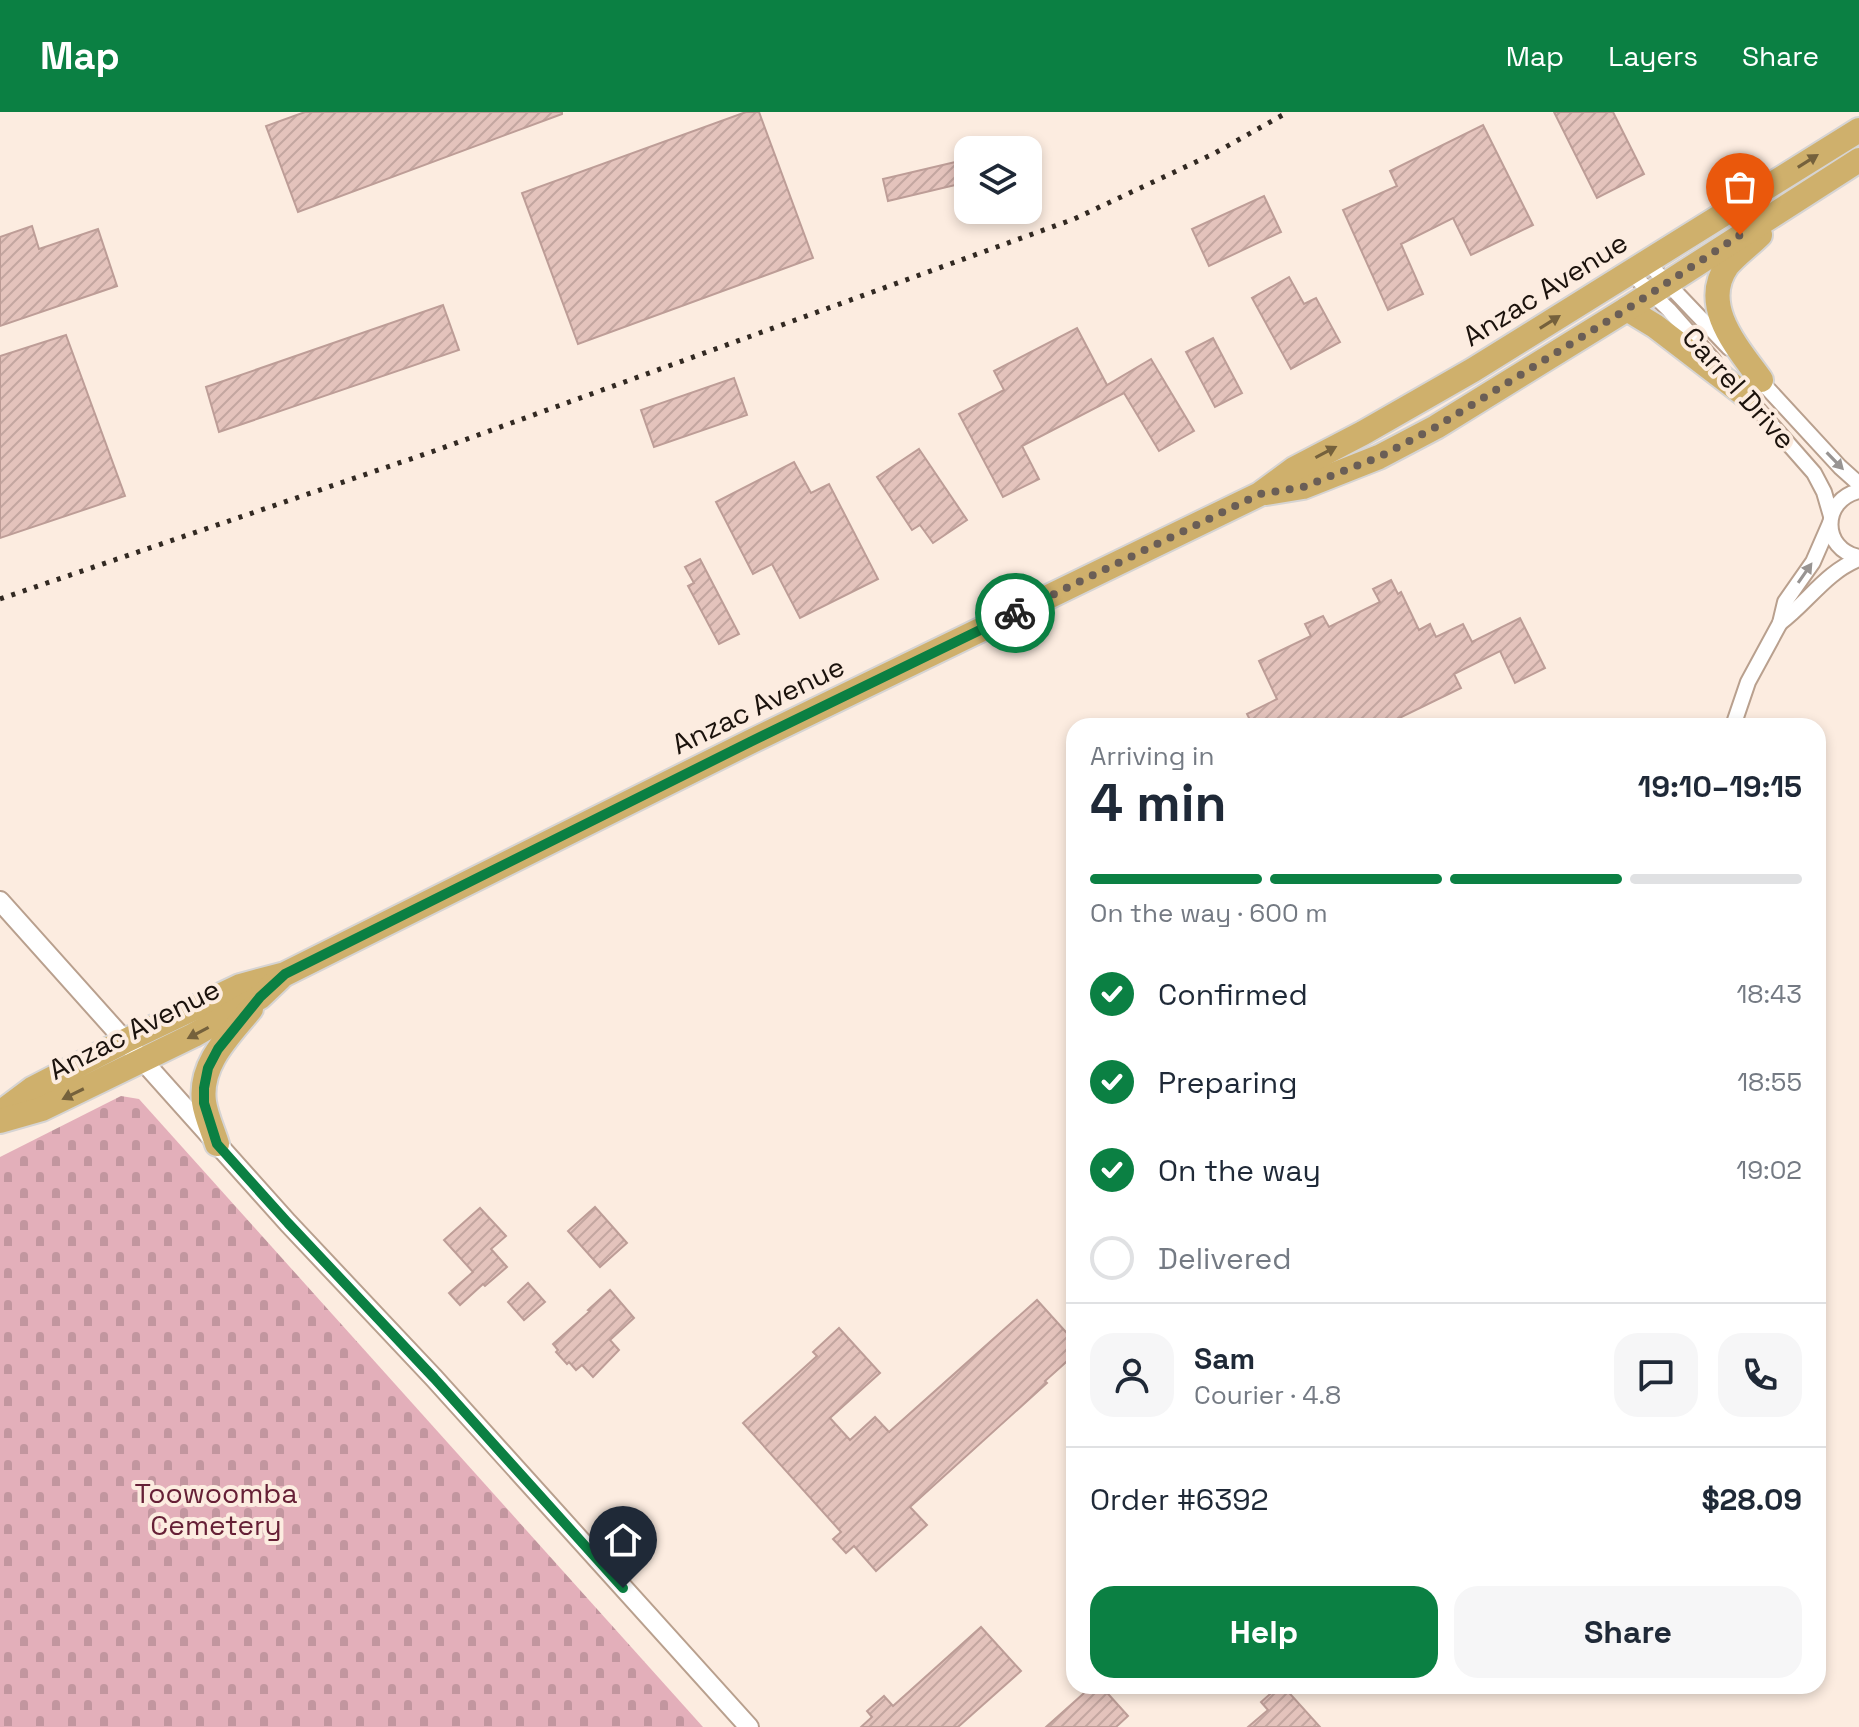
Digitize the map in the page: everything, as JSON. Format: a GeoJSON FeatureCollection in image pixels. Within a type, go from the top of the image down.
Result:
{"type":"FeatureCollection","features":[{"type":"Feature","properties":{"kind":"highway","name":"Anzac Avenue"},"geometry":{"type":"LineString","coordinates":[[0,1113],[32,1089],[125,1041],[240,986],[285,974],[750,742],[1260,494],[1294,469],[1473,370],[1859,130]]}},
{"type":"Feature","properties":{"kind":"highway","name":"Anzac Avenue"},"geometry":{"type":"LineString","coordinates":[[1260,494],[1303,487],[1379,457],[1436,427],[1859,160]]}},
{"type":"Feature","properties":{"kind":"highway"},"geometry":{"type":"LineString","coordinates":[[1753,388],[1725,328],[1719,310],[1718,285],[1728,266],[1792,202]]}},
{"type":"Feature","properties":{"kind":"highway"},"geometry":{"type":"LineString","coordinates":[[1627,309],[1753,388]]}},
{"type":"Feature","properties":{"kind":"highway","name":"Anzac Avenue"},"geometry":{"type":"LineString","coordinates":[[0,1121],[42,1109],[194,1035],[260,997],[285,974]]}},
{"type":"Feature","properties":{"kind":"highway"},"geometry":{"type":"LineString","coordinates":[[217,1144],[204,1103],[208,1068],[218,1049],[260,997]]}},
{"type":"Feature","properties":{"kind":"street","name":"Carrel Drive"},"geometry":{"type":"LineString","coordinates":[[1638,267],[1753,388],[1859,484]]}},
{"type":"Feature","properties":{"kind":"street","name":"Carrel Drive"},"geometry":{"type":"LineString","coordinates":[[1659,288],[1753,388],[1814,473],[1824,492],[1832,536],[1839,547],[1859,558]]}},
{"type":"Feature","properties":{"kind":"street"},"geometry":{"type":"LineString","coordinates":[[1736,718],[1748,682],[1780,623],[1785,602],[1813,562],[1836,505],[1844,497],[1859,491]]}},
{"type":"Feature","properties":{"kind":"street"},"geometry":{"type":"LineString","coordinates":[[1780,623],[1830,575],[1859,558]]}},
{"type":"Feature","properties":{"kind":"street"},"geometry":{"type":"LineString","coordinates":[[0,901],[288,1223],[455,1402],[749,1727]]}},
{"type":"Feature","properties":{"kind":"green space","name":"Toowoomba Cemetery"},"geometry":{"type":"Polygon","coordinates":[[[121,1096],[139,1099],[703,1727],[0,1727],[0,1157],[121,1096]]]}},
{"type":"Feature","properties":{"kind":"building"},"geometry":{"type":"Polygon","coordinates":[[[305,112],[562,114],[298,212],[266,126],[305,112]]]}},
{"type":"Feature","properties":{"kind":"building"},"geometry":{"type":"Polygon","coordinates":[[[746,112],[759,112],[813,258],[578,344],[522,193],[746,112]]]}},
{"type":"Feature","properties":{"kind":"building"},"geometry":{"type":"Polygon","coordinates":[[[1554,112],[1613,112],[1644,174],[1597,198],[1554,112]]]}},
{"type":"Feature","properties":{"kind":"building"},"geometry":{"type":"Polygon","coordinates":[[[1483,125],[1533,225],[1471,255],[1453,218],[1401,244],[1423,294],[1388,310],[1343,210],[1397,186],[1390,171],[1483,125]]]}},
{"type":"Feature","properties":{"kind":"building"},"geometry":{"type":"Polygon","coordinates":[[[954,162],[954,185],[888,201],[883,179],[954,162]]]}},
{"type":"Feature","properties":{"kind":"building"},"geometry":{"type":"Polygon","coordinates":[[[1264,196],[1281,232],[1209,266],[1192,229],[1264,196]]]}},
{"type":"Feature","properties":{"kind":"building"},"geometry":{"type":"Polygon","coordinates":[[[32,226],[39,249],[98,229],[117,286],[0,326],[0,237],[32,226]]]}},
{"type":"Feature","properties":{"kind":"building"},"geometry":{"type":"Polygon","coordinates":[[[1289,277],[1304,304],[1316,298],[1340,342],[1291,369],[1252,298],[1289,277]]]}},
{"type":"Feature","properties":{"kind":"building"},"geometry":{"type":"Polygon","coordinates":[[[443,305],[459,350],[219,432],[206,387],[443,305]]]}},
{"type":"Feature","properties":{"kind":"building"},"geometry":{"type":"Polygon","coordinates":[[[1077,328],[1107,385],[1151,359],[1194,431],[1159,451],[1124,393],[1022,446],[1039,479],[1003,497],[959,414],[1004,390],[994,371],[1077,328]]]}},
{"type":"Feature","properties":{"kind":"building"},"geometry":{"type":"Polygon","coordinates":[[[66,335],[125,496],[0,538],[0,356],[66,335]]]}},
{"type":"Feature","properties":{"kind":"building"},"geometry":{"type":"Polygon","coordinates":[[[1213,338],[1242,393],[1215,407],[1186,352],[1213,338]]]}},
{"type":"Feature","properties":{"kind":"building"},"geometry":{"type":"Polygon","coordinates":[[[734,378],[747,415],[654,447],[641,410],[734,378]]]}},
{"type":"Feature","properties":{"kind":"building"},"geometry":{"type":"Polygon","coordinates":[[[919,449],[967,520],[933,543],[920,525],[912,530],[877,477],[919,449]]]}},
{"type":"Feature","properties":{"kind":"building"},"geometry":{"type":"Polygon","coordinates":[[[794,462],[811,493],[829,484],[878,579],[800,618],[772,564],[753,574],[716,502],[794,462]]]}},
{"type":"Feature","properties":{"kind":"building"},"geometry":{"type":"Polygon","coordinates":[[[700,559],[739,634],[719,644],[688,586],[694,583],[685,567],[700,559]]]}},
{"type":"Feature","properties":{"kind":"building"},"geometry":{"type":"Polygon","coordinates":[[[1391,580],[1398,594],[1401,592],[1419,630],[1430,624],[1436,637],[1463,624],[1472,642],[1520,618],[1545,668],[1515,683],[1500,651],[1454,674],[1461,688],[1399,718],[1249,718],[1247,714],[1277,699],[1259,661],[1311,636],[1305,624],[1323,616],[1329,627],[1380,602],[1373,589],[1391,580]]]}},
{"type":"Feature","properties":{"kind":"building"},"geometry":{"type":"Polygon","coordinates":[[[595,1207],[627,1243],[600,1267],[568,1231],[595,1207]]]}},
{"type":"Feature","properties":{"kind":"building"},"geometry":{"type":"Polygon","coordinates":[[[480,1208],[506,1236],[491,1249],[507,1267],[460,1305],[449,1293],[473,1272],[444,1240],[480,1208]]]}},
{"type":"Feature","properties":{"kind":"building"},"geometry":{"type":"Polygon","coordinates":[[[528,1283],[545,1302],[524,1320],[508,1302],[528,1283]]]}},
{"type":"Feature","properties":{"kind":"building"},"geometry":{"type":"Polygon","coordinates":[[[610,1290],[634,1318],[610,1340],[619,1350],[593,1377],[582,1365],[576,1370],[569,1362],[567,1364],[553,1344],[610,1290]]]}},
{"type":"Feature","properties":{"kind":"building"},"geometry":{"type":"Polygon","coordinates":[[[1037,1300],[1066,1332],[1066,1362],[910,1507],[927,1525],[876,1571],[854,1546],[846,1553],[833,1539],[841,1532],[743,1423],[817,1356],[813,1352],[839,1328],[880,1373],[830,1418],[850,1440],[875,1417],[889,1432],[1037,1300]]]}},
{"type":"Feature","properties":{"kind":"building"},"geometry":{"type":"Polygon","coordinates":[[[981,1627],[1021,1671],[958,1727],[861,1727],[872,1717],[867,1711],[884,1696],[893,1706],[981,1627]]]}},
{"type":"Feature","properties":{"kind":"building"},"geometry":{"type":"Polygon","coordinates":[[[1083,1694],[1108,1694],[1128,1716],[1116,1727],[1046,1727],[1083,1694]]]}},
{"type":"Feature","properties":{"kind":"building"},"geometry":{"type":"Polygon","coordinates":[[[1270,1694],[1290,1694],[1320,1727],[1248,1727],[1268,1710],[1261,1702],[1270,1694]]]}},
{"type":"Feature","properties":{"kind":"railway"},"geometry":{"type":"LineString","coordinates":[[0,599],[434,451],[1074,219],[1215,153],[1288,112]]}},
{"type":"Feature","properties":{"kind":"way so far"},"geometry":{"type":"LineString","coordinates":[[1015,613],[1260,494],[1303,487],[1379,457],[1484,398],[1740,235]]}},
{"type":"Feature","properties":{"kind":"route"},"geometry":{"type":"LineString","coordinates":[[623,1588],[217,1144],[204,1103],[208,1068],[218,1049],[260,997],[285,974],[1015,613]]}}]}
